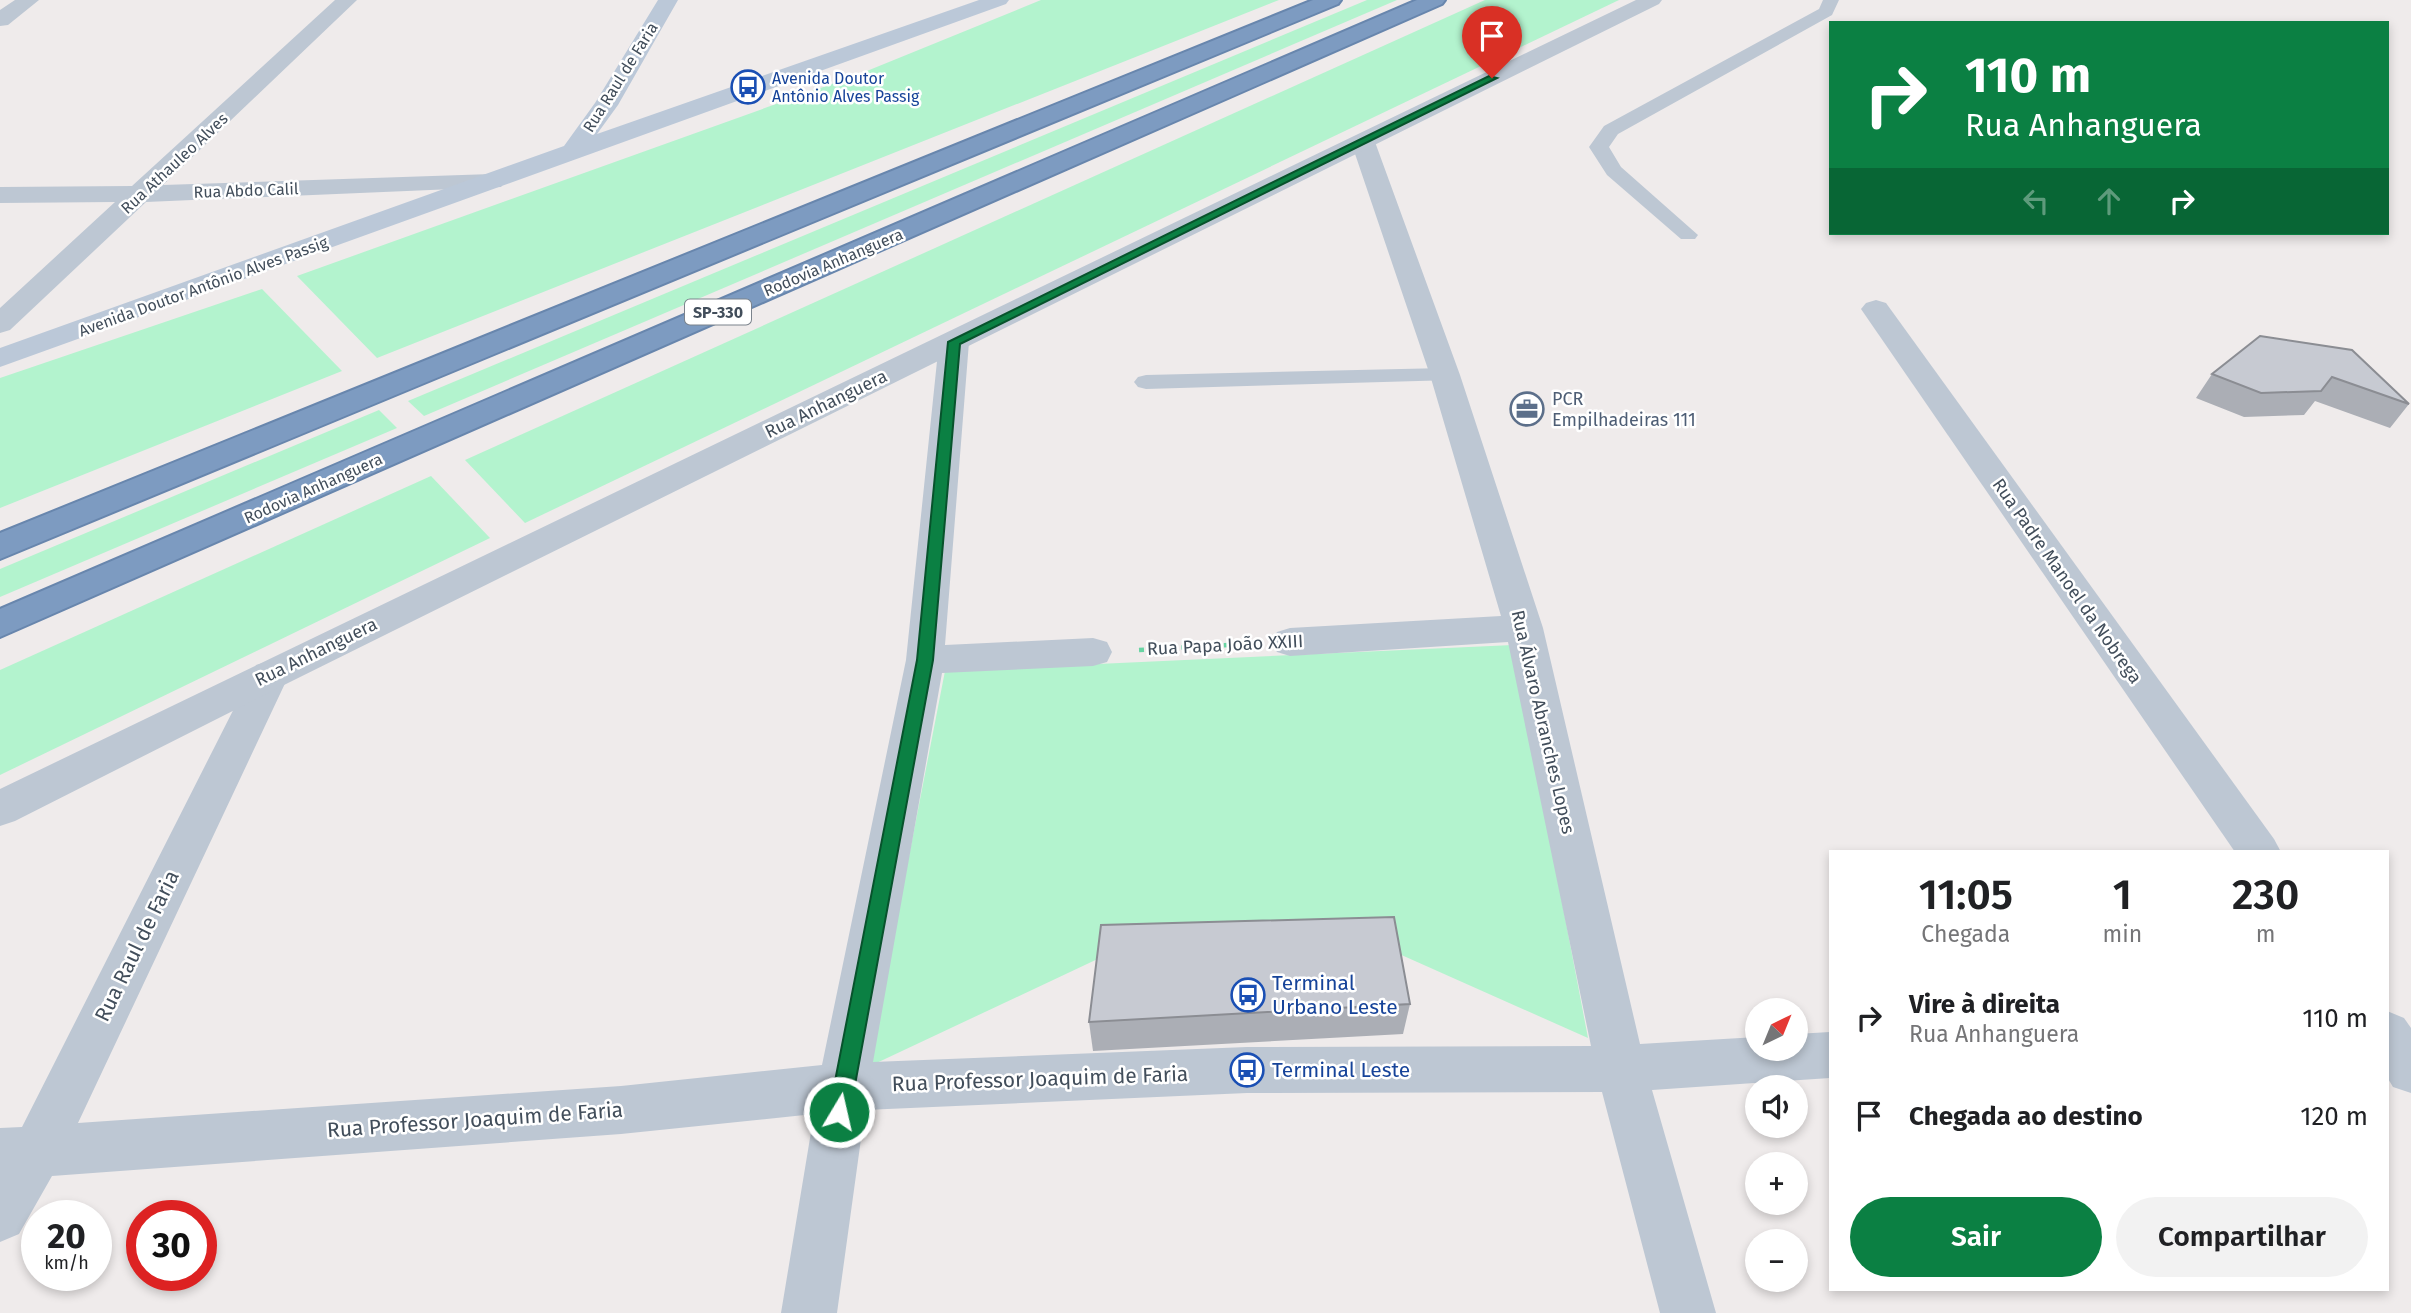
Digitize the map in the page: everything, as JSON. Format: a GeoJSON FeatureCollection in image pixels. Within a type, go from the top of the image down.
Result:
{"type":"FeatureCollection","features":[{"type":"Feature","properties":{"kind":"highway"},"geometry":{"type":"LineString","coordinates":[[0,547],[1331,0]]}},
{"type":"Feature","properties":{"kind":"highway","name":"Rodovia Anhanguera"},"geometry":{"type":"LineString","coordinates":[[0,624],[1435,0]]}},
{"type":"Feature","properties":{"kind":"main road","name":"Rua Raul de Faria"},"geometry":{"type":"LineString","coordinates":[[571,153],[606,105],[668,0]]}},
{"type":"Feature","properties":{"kind":"main road","name":"Avenida Doutor Antônio Alves Passig"},"geometry":{"type":"LineString","coordinates":[[0,358],[492,182],[748,86],[999,0]]}},
{"type":"Feature","properties":{"kind":"street"},"geometry":{"type":"LineString","coordinates":[[0,20],[29,0]]}},
{"type":"Feature","properties":{"kind":"street","name":"Rua Athauleo Alves"},"geometry":{"type":"LineString","coordinates":[[0,324],[347,0]]}},
{"type":"Feature","properties":{"kind":"street","name":"Rua Anhanguera"},"geometry":{"type":"LineString","coordinates":[[0,809],[270,674],[1652,0]]}},
{"type":"Feature","properties":{"kind":"street","name":"Rua Álvaro Abranches Lopes"},"geometry":{"type":"LineString","coordinates":[[1363,142],[1445,375],[1524,628],[1622,1069],[1688,1313]]}},
{"type":"Feature","properties":{"kind":"street","name":"Rua Abdo Calil"},"geometry":{"type":"LineString","coordinates":[[0,195],[141,194],[492,182]]}},
{"type":"Feature","properties":{"kind":"street","name":"Rua Padre Manoel da Nobrega"},"geometry":{"type":"LineString","coordinates":[[1876,309],[2258,850]]}},
{"type":"Feature","properties":{"kind":"street"},"geometry":{"type":"LineString","coordinates":[[809,1313],[843,1087],[925,660],[954,342]]}},
{"type":"Feature","properties":{"kind":"street","name":"Rua Papa João XXIII"},"geometry":{"type":"LineString","coordinates":[[1290,642],[1524,628]]}},
{"type":"Feature","properties":{"kind":"street"},"geometry":{"type":"LineString","coordinates":[[925,660],[1093,652]]}},
{"type":"Feature","properties":{"kind":"street","name":"Rua Raul de Faria"},"geometry":{"type":"LineString","coordinates":[[0,1215],[18,1153],[270,674]]}},
{"type":"Feature","properties":{"kind":"street"},"geometry":{"type":"LineString","coordinates":[[2389,1017],[2411,1016]]}},
{"type":"Feature","properties":{"kind":"street"},"geometry":{"type":"LineString","coordinates":[[2389,1037],[2411,1070]]}},
{"type":"Feature","properties":{"kind":"street","name":"Rua Professor Joaquim de Faria"},"geometry":{"type":"LineString","coordinates":[[18,1153],[621,1110],[843,1087],[1247,1070],[1622,1069],[1829,1055]]}},
{"type":"Feature","properties":{"kind":"lane"},"geometry":{"type":"LineString","coordinates":[[1688,235],[1614,171],[1600,147],[1611,130],[1826,12],[1831,0]]}},
{"type":"Feature","properties":{"kind":"lane"},"geometry":{"type":"LineString","coordinates":[[1146,382],[1445,375]]}},
{"type":"Feature","properties":{"kind":"path","name":"Rua Papa João XXIII"},"geometry":{"type":"LineString","coordinates":[[1093,652],[1290,642]]}},
{"type":"Feature","properties":{"kind":"green space"},"geometry":{"type":"Polygon","coordinates":[[[1041,0],[1279,0],[377,358],[297,276],[857,75],[1041,0]]]}},
{"type":"Feature","properties":{"kind":"green space"},"geometry":{"type":"Polygon","coordinates":[[[1367,0],[1397,0],[424,416],[408,401],[1367,0]]]}},
{"type":"Feature","properties":{"kind":"green space"},"geometry":{"type":"Polygon","coordinates":[[[1485,0],[1619,0],[525,523],[465,460],[1485,0]]]}},
{"type":"Feature","properties":{"kind":"green space"},"geometry":{"type":"Polygon","coordinates":[[[262,289],[342,371],[0,508],[0,378],[262,289]]]}},
{"type":"Feature","properties":{"kind":"green space"},"geometry":{"type":"Polygon","coordinates":[[[379,410],[397,428],[0,597],[0,569],[379,410]]]}},
{"type":"Feature","properties":{"kind":"green space"},"geometry":{"type":"Polygon","coordinates":[[[431,476],[490,538],[0,775],[0,670],[431,476]]]}},
{"type":"Feature","properties":{"kind":"green space"},"geometry":{"type":"Polygon","coordinates":[[[1513,645],[1588,1038],[1388,949],[1104,956],[868,1067],[945,671],[1513,645]]]}},
{"type":"Feature","properties":{"kind":"building"},"geometry":{"type":"Polygon","coordinates":[[[2260,336],[2352,350],[2409,404],[2332,377],[2321,391],[2261,393],[2212,374],[2260,336]]]}},
{"type":"Feature","properties":{"kind":"building","name":"Terminal Urbano Leste"},"geometry":{"type":"Polygon","coordinates":[[[1394,917],[1410,1004],[1089,1022],[1101,925],[1394,917]]]}},
{"type":"Feature","properties":{"kind":"place","name":"Avenida Doutor Antônio Alves Passig"},"geometry":{"type":"Point","coordinates":[748,87]}},
{"type":"Feature","properties":{"kind":"place","name":"PCR Empilhadeiras 111"},"geometry":{"type":"Point","coordinates":[1527,409]}},
{"type":"Feature","properties":{"kind":"place","name":"Terminal Urbano Leste"},"geometry":{"type":"Point","coordinates":[1248,995]}},
{"type":"Feature","properties":{"kind":"place","name":"Terminal Leste"},"geometry":{"type":"Point","coordinates":[1247,1070]}},
{"type":"Feature","properties":{"kind":"route"},"geometry":{"type":"LineString","coordinates":[[839,1112],[925,660],[954,342],[1492,78]]}}]}
